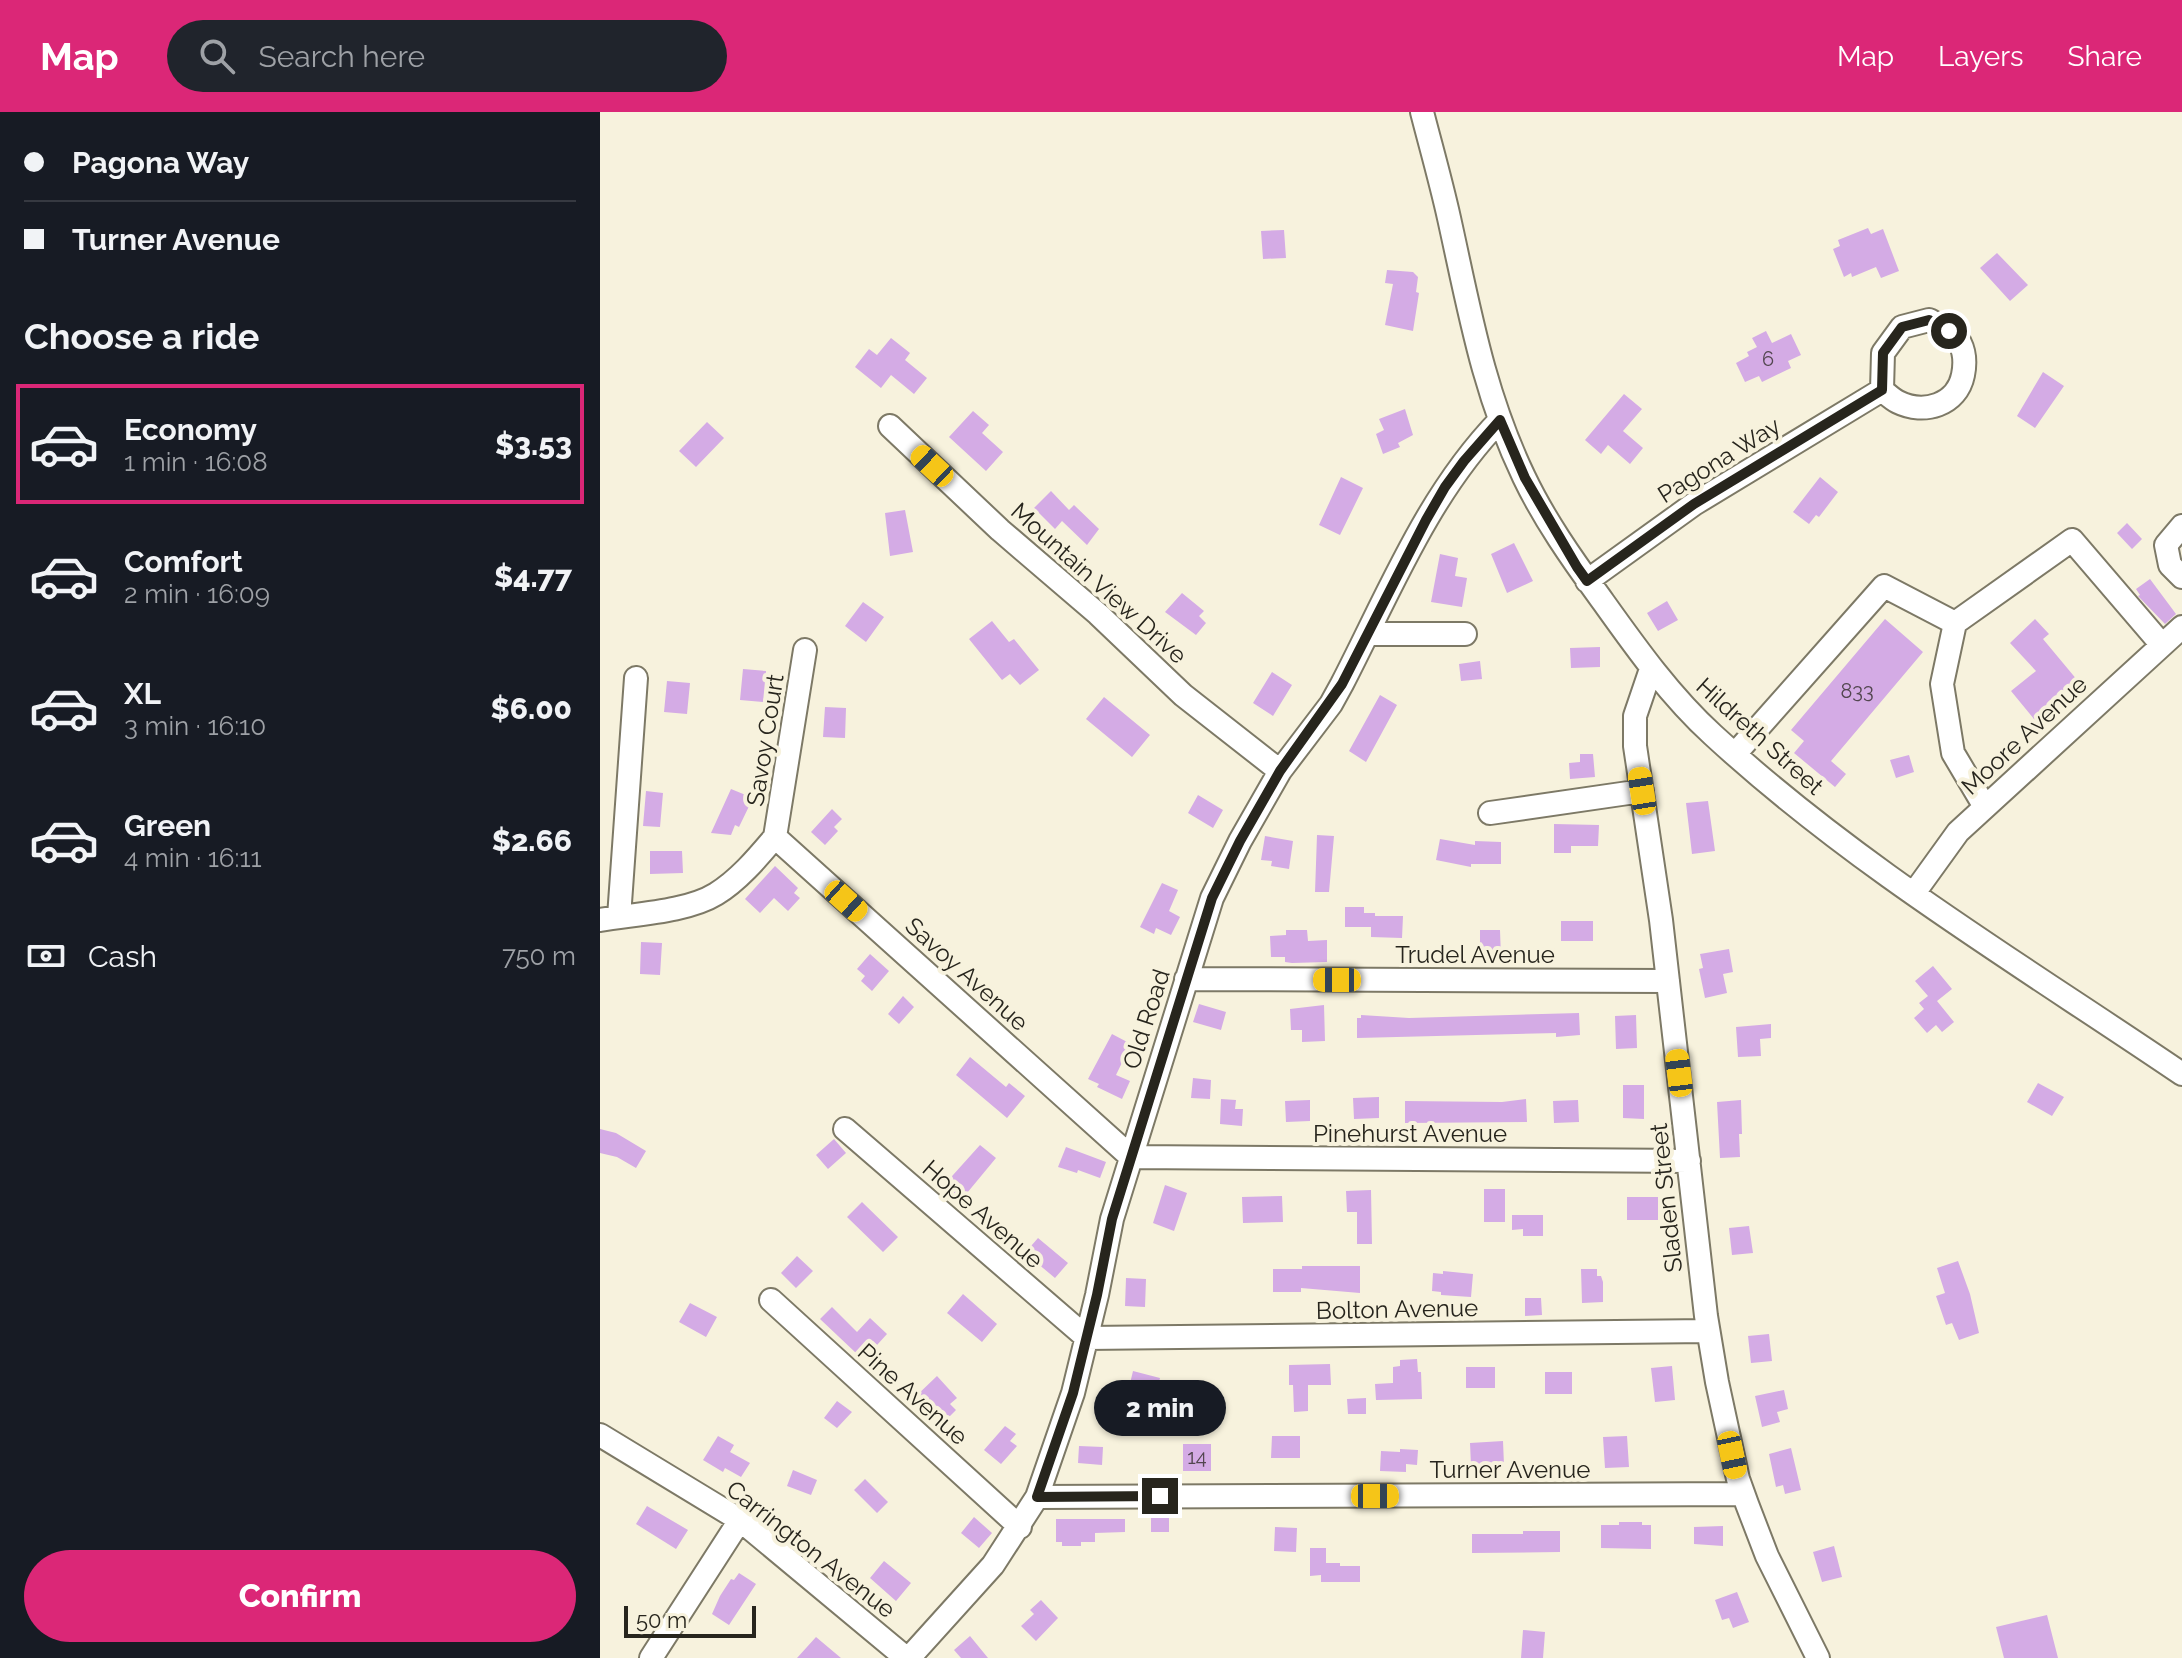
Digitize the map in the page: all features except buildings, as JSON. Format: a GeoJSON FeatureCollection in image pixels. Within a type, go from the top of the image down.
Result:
{"type":"FeatureCollection","features":[{"type":"Feature","properties":{"kind":"street","name":"Hildreth Street"},"geometry":{"type":"LineString","coordinates":[[1422,112],[1449,216],[1473,335],[1500,420],[1525,478],[1577,567],[1651,669],[1711,734],[1813,819],[1914,893],[2182,1074]]}},
{"type":"Feature","properties":{"kind":"street","name":"Pagona Way"},"geometry":{"type":"LineString","coordinates":[[1587,581],[1694,504],[1882,390]]}},
{"type":"Feature","properties":{"kind":"street","name":"Old Road"},"geometry":{"type":"LineString","coordinates":[[907,1658],[993,1565],[1037,1497],[1073,1393],[1112,1219],[1212,898],[1280,771],[1331,704],[1445,487],[1500,420]]}},
{"type":"Feature","properties":{"kind":"street","name":"Mountain View Drive"},"geometry":{"type":"LineString","coordinates":[[890,426],[1183,695],[1280,771]]}},
{"type":"Feature","properties":{"kind":"street"},"geometry":{"type":"LineString","coordinates":[[2182,526],[2166,545],[2170,565],[2182,577]]}},
{"type":"Feature","properties":{"kind":"street"},"geometry":{"type":"LineString","coordinates":[[1985,807],[1953,753],[1942,684],[1955,623],[2072,540],[2162,645]]}},
{"type":"Feature","properties":{"kind":"street"},"geometry":{"type":"LineString","coordinates":[[1735,754],[1884,586],[1955,623]]}},
{"type":"Feature","properties":{"kind":"street","name":"Moore Avenue"},"geometry":{"type":"LineString","coordinates":[[1914,893],[1958,832],[2182,627]]}},
{"type":"Feature","properties":{"kind":"street"},"geometry":{"type":"LineString","coordinates":[[1368,634],[1465,634]]}},
{"type":"Feature","properties":{"kind":"street","name":"Savoy Court"},"geometry":{"type":"LineString","coordinates":[[775,837],[805,650]]}},
{"type":"Feature","properties":{"kind":"street","name":"Sladen Street"},"geometry":{"type":"LineString","coordinates":[[1651,669],[1635,716],[1635,746],[1668,981],[1708,1331],[1743,1494],[1767,1556],[1818,1658]]}},
{"type":"Feature","properties":{"kind":"street"},"geometry":{"type":"LineString","coordinates":[[636,678],[610,918],[681,907],[715,895],[749,867],[775,837]]}},
{"type":"Feature","properties":{"kind":"street"},"geometry":{"type":"LineString","coordinates":[[1490,813],[1642,791]]}},
{"type":"Feature","properties":{"kind":"street","name":"Savoy Avenue"},"geometry":{"type":"LineString","coordinates":[[775,837],[1131,1157]]}},
{"type":"Feature","properties":{"kind":"street","name":"Trudel Avenue"},"geometry":{"type":"LineString","coordinates":[[1186,979],[1668,981]]}},
{"type":"Feature","properties":{"kind":"street","name":"Hope Avenue"},"geometry":{"type":"LineString","coordinates":[[845,1129],[1087,1338]]}},
{"type":"Feature","properties":{"kind":"street","name":"Pinehurst Avenue"},"geometry":{"type":"LineString","coordinates":[[1131,1157],[1689,1161]]}},
{"type":"Feature","properties":{"kind":"street","name":"Pine Avenue"},"geometry":{"type":"LineString","coordinates":[[771,1300],[1020,1527]]}},
{"type":"Feature","properties":{"kind":"street","name":"Bolton Avenue"},"geometry":{"type":"LineString","coordinates":[[1087,1338],[1708,1331]]}},
{"type":"Feature","properties":{"kind":"street","name":"Carrington Avenue"},"geometry":{"type":"LineString","coordinates":[[600,1435],[740,1520],[907,1658]]}},
{"type":"Feature","properties":{"kind":"street","name":"Turner Avenue"},"geometry":{"type":"LineString","coordinates":[[1037,1497],[1743,1494]]}},
{"type":"Feature","properties":{"kind":"street"},"geometry":{"type":"LineString","coordinates":[[651,1658],[740,1520]]}},
{"type":"Feature","properties":{"kind":"route"},"geometry":{"type":"LineString","coordinates":[[1160,1496],[1037,1497],[1073,1393],[1112,1219],[1212,898],[1280,771],[1331,704],[1445,487],[1500,420],[1525,478],[1587,581],[1694,504],[1882,390],[1883,353],[1902,327],[1929,320],[1949,331]]}}]}
